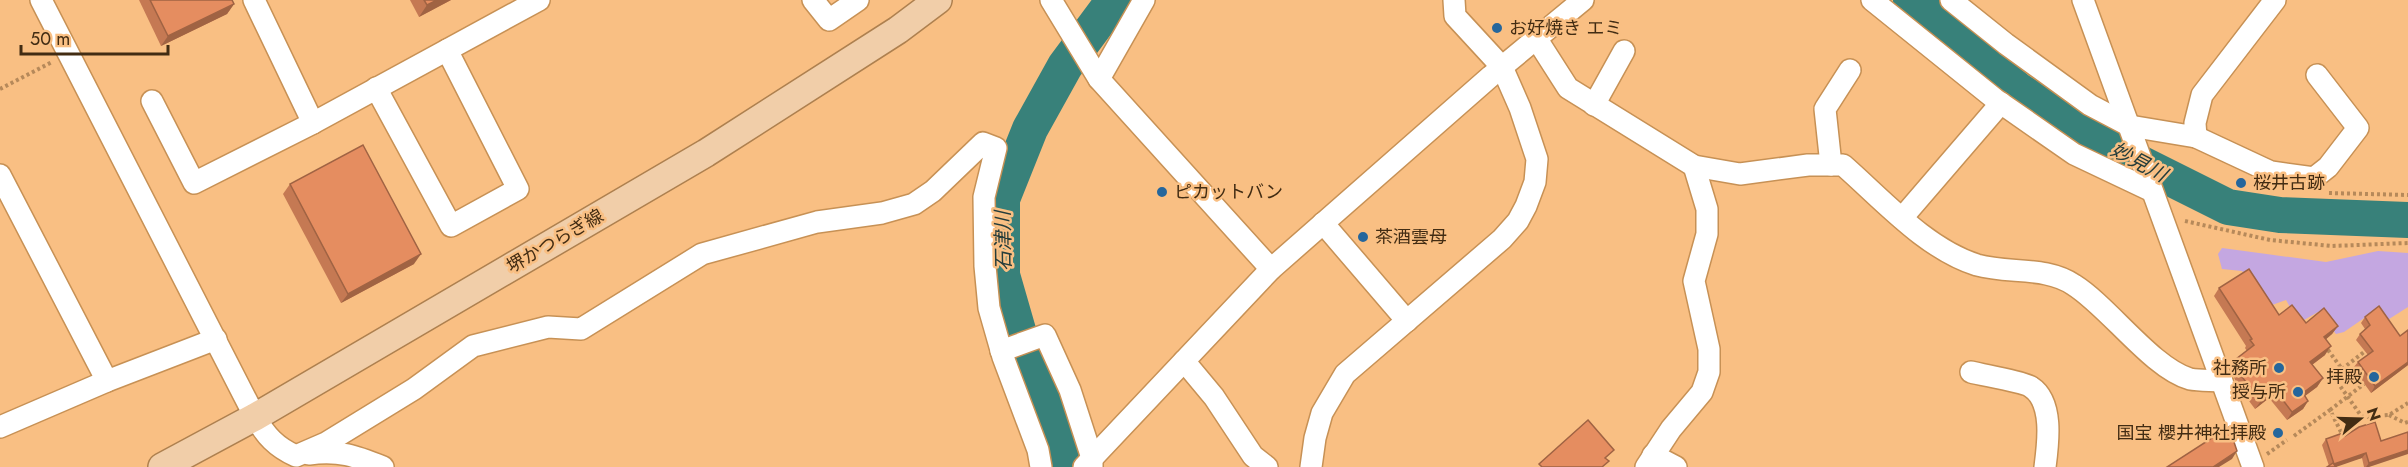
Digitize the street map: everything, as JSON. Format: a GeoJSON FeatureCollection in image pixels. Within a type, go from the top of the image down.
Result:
{"type":"FeatureCollection","features":[{"type":"Feature","properties":{"kind":"main road","name":"堺かつらぎ線"},"geometry":{"type":"LineString","coordinates":[[162,467],[255,417],[706,153],[898,30],[938,0]]}},
{"type":"Feature","properties":{"kind":"street"},"geometry":{"type":"LineString","coordinates":[[41,0],[265,435],[282,449],[296,456],[331,451],[355,456],[383,467]]}},
{"type":"Feature","properties":{"kind":"street"},"geometry":{"type":"LineString","coordinates":[[254,0],[313,123]]}},
{"type":"Feature","properties":{"kind":"street"},"geometry":{"type":"LineString","coordinates":[[813,0],[829,20],[858,0]]}},
{"type":"Feature","properties":{"kind":"street"},"geometry":{"type":"LineString","coordinates":[[1095,72],[1144,0]]}},
{"type":"Feature","properties":{"kind":"street"},"geometry":{"type":"LineString","coordinates":[[1311,467],[1315,438],[1322,413],[1345,374],[1502,239],[1526,206],[1535,182],[1537,159],[1520,108],[1502,67],[1455,16],[1454,0]]}},
{"type":"Feature","properties":{"kind":"street"},"geometry":{"type":"LineString","coordinates":[[1089,464],[1270,269],[1582,0]]}},
{"type":"Feature","properties":{"kind":"street"},"geometry":{"type":"LineString","coordinates":[[1872,0],[2001,103],[2074,154],[2151,188]]}},
{"type":"Feature","properties":{"kind":"street"},"geometry":{"type":"LineString","coordinates":[[1951,0],[2006,45],[2090,105],[2130,129],[2196,137],[2271,172],[2314,178],[2328,167],[2358,128],[2317,75]]}},
{"type":"Feature","properties":{"kind":"street"},"geometry":{"type":"LineString","coordinates":[[2083,0],[2222,381],[2257,462]]}},
{"type":"Feature","properties":{"kind":"street"},"geometry":{"type":"LineString","coordinates":[[2196,137],[2195,123],[2202,96],[2275,0]]}},
{"type":"Feature","properties":{"kind":"street"},"geometry":{"type":"LineString","coordinates":[[152,101],[194,183],[313,123],[530,2]]}},
{"type":"Feature","properties":{"kind":"street"},"geometry":{"type":"LineString","coordinates":[[1056,9],[1095,72],[1270,269]]}},
{"type":"Feature","properties":{"kind":"street"},"geometry":{"type":"LineString","coordinates":[[1536,38],[1568,88],[1694,166],[1740,174],[1808,165],[1843,165],[1928,241],[1976,264],[2051,274],[2074,285],[2163,364],[2190,379],[2222,381]]}},
{"type":"Feature","properties":{"kind":"street"},"geometry":{"type":"LineString","coordinates":[[376,88],[451,226],[518,189],[447,50]]}},
{"type":"Feature","properties":{"kind":"street"},"geometry":{"type":"LineString","coordinates":[[1594,105],[1624,51]]}},
{"type":"Feature","properties":{"kind":"street"},"geometry":{"type":"LineString","coordinates":[[1831,165],[1825,109],[1850,70]]}},
{"type":"Feature","properties":{"kind":"street"},"geometry":{"type":"LineString","coordinates":[[1902,218],[2001,103]]}},
{"type":"Feature","properties":{"kind":"street"},"geometry":{"type":"LineString","coordinates":[[296,456],[326,443],[414,389],[473,346],[548,327],[581,329],[702,254],[818,222],[882,213],[914,204],[933,191],[983,142],[996,148],[984,197],[988,308],[1001,351],[1038,450],[1041,467]]}},
{"type":"Feature","properties":{"kind":"street"},"geometry":{"type":"LineString","coordinates":[[1676,467],[1650,461],[1671,429],[1702,392],[1709,372],[1709,349],[1694,281],[1707,234],[1707,209],[1694,166]]}},
{"type":"Feature","properties":{"kind":"street"},"geometry":{"type":"LineString","coordinates":[[0,175],[107,381]]}},
{"type":"Feature","properties":{"kind":"street"},"geometry":{"type":"LineString","coordinates":[[1323,223],[1407,321]]}},
{"type":"Feature","properties":{"kind":"street"},"geometry":{"type":"LineString","coordinates":[[1001,351],[1045,335],[1070,390],[1089,464]]}},
{"type":"Feature","properties":{"kind":"street"},"geometry":{"type":"LineString","coordinates":[[0,427],[107,381],[216,339]]}},
{"type":"Feature","properties":{"kind":"street"},"geometry":{"type":"LineString","coordinates":[[1184,361],[1214,397],[1253,456],[1267,467]]}},
{"type":"Feature","properties":{"kind":"street"},"geometry":{"type":"LineString","coordinates":[[1971,372],[2031,387],[2045,405],[2048,445],[2045,467]]}},
{"type":"Feature","properties":{"kind":"path"},"geometry":{"type":"LineString","coordinates":[[0,89],[69,53]]}},
{"type":"Feature","properties":{"kind":"path"},"geometry":{"type":"LineString","coordinates":[[2161,216],[2270,240],[2332,246],[2408,243]]}},
{"type":"Feature","properties":{"kind":"path"},"geometry":{"type":"LineString","coordinates":[[2364,343],[2368,349],[2333,376],[2362,417],[2389,415],[2408,403]]}},
{"type":"Feature","properties":{"kind":"path"},"geometry":{"type":"LineString","coordinates":[[2328,350],[2342,369]]}},
{"type":"Feature","properties":{"kind":"path"},"geometry":{"type":"LineString","coordinates":[[2294,436],[2364,384]]}},
{"type":"Feature","properties":{"kind":"path"},"geometry":{"type":"LineString","coordinates":[[2330,410],[2347,447]]}},
{"type":"Feature","properties":{"kind":"path"},"geometry":{"type":"LineString","coordinates":[[2389,415],[2405,423],[2408,422]]}},
{"type":"Feature","properties":{"kind":"path"},"geometry":{"type":"LineString","coordinates":[[2257,462],[2287,440]]}},
{"type":"Feature","properties":{"kind":"shaded area"},"geometry":{"type":"Polygon","coordinates":[[[2222,248],[2326,262],[2378,251],[2408,253],[2408,307],[2386,321],[2370,314],[2344,332],[2336,334],[2318,312],[2304,320],[2295,316],[2286,300],[2272,305],[2242,271],[2222,269],[2218,254],[2222,248]]]}},
{"type":"Feature","properties":{"kind":"building"},"geometry":{"type":"Polygon","coordinates":[[[150,0],[232,0],[234,4],[168,36],[150,0]]]}},
{"type":"Feature","properties":{"kind":"building"},"geometry":{"type":"Polygon","coordinates":[[[424,0],[437,0],[427,5],[424,0]]]}},
{"type":"Feature","properties":{"kind":"building"},"geometry":{"type":"Polygon","coordinates":[[[363,145],[421,254],[348,294],[290,184],[363,145]]]}},
{"type":"Feature","properties":{"kind":"building"},"geometry":{"type":"Polygon","coordinates":[[[2249,269],[2279,315],[2292,305],[2306,323],[2324,308],[2338,326],[2324,337],[2331,346],[2310,362],[2323,378],[2303,393],[2308,401],[2292,412],[2275,390],[2261,401],[2242,377],[2236,359],[2254,345],[2219,288],[2249,269]]]}},
{"type":"Feature","properties":{"kind":"building"},"geometry":{"type":"Polygon","coordinates":[[[2379,306],[2400,336],[2408,330],[2408,362],[2375,386],[2358,362],[2373,351],[2360,334],[2370,325],[2365,317],[2379,306]]]}},
{"type":"Feature","properties":{"kind":"building"},"geometry":{"type":"Polygon","coordinates":[[[1588,420],[1614,450],[1605,458],[1609,461],[1602,467],[1542,467],[1539,464],[1588,420]]]}},
{"type":"Feature","properties":{"kind":"building"},"geometry":{"type":"Polygon","coordinates":[[[2375,422],[2381,441],[2408,432],[2408,450],[2369,463],[2366,453],[2334,464],[2326,439],[2343,433],[2345,436],[2359,427],[2375,422]]]}},
{"type":"Feature","properties":{"kind":"building"},"geometry":{"type":"Polygon","coordinates":[[[2229,427],[2237,451],[2213,467],[2167,467],[2229,427]]]}},
{"type":"Feature","properties":{"kind":"waterway","name":"石津川"},"geometry":{"type":"LineString","coordinates":[[1066,467],[1019,334],[1002,275],[1002,199],[1030,129],[1065,66],[1114,0]]}},
{"type":"Feature","properties":{"kind":"waterway","name":"妙見川"},"geometry":{"type":"LineString","coordinates":[[1911,0],[2018,90],[2118,152],[2228,207],[2280,215],[2408,220]]}},
{"type":"Feature","properties":{"kind":"place","name":"お好焼き エミ"},"geometry":{"type":"Point","coordinates":[1497,28]}},
{"type":"Feature","properties":{"kind":"place","name":"桜井古跡"},"geometry":{"type":"Point","coordinates":[2241,183]}},
{"type":"Feature","properties":{"kind":"place","name":"ピカットバン"},"geometry":{"type":"Point","coordinates":[1162,192]}},
{"type":"Feature","properties":{"kind":"place","name":"茶酒雲母"},"geometry":{"type":"Point","coordinates":[1363,237]}},
{"type":"Feature","properties":{"kind":"place","name":"社務所"},"geometry":{"type":"Point","coordinates":[2279,368]}},
{"type":"Feature","properties":{"kind":"place","name":"拝殿"},"geometry":{"type":"Point","coordinates":[2374,377]}},
{"type":"Feature","properties":{"kind":"place","name":"授与所"},"geometry":{"type":"Point","coordinates":[2298,392]}},
{"type":"Feature","properties":{"kind":"place","name":"国宝 櫻井神社拝殿"},"geometry":{"type":"Point","coordinates":[2278,433]}}]}
